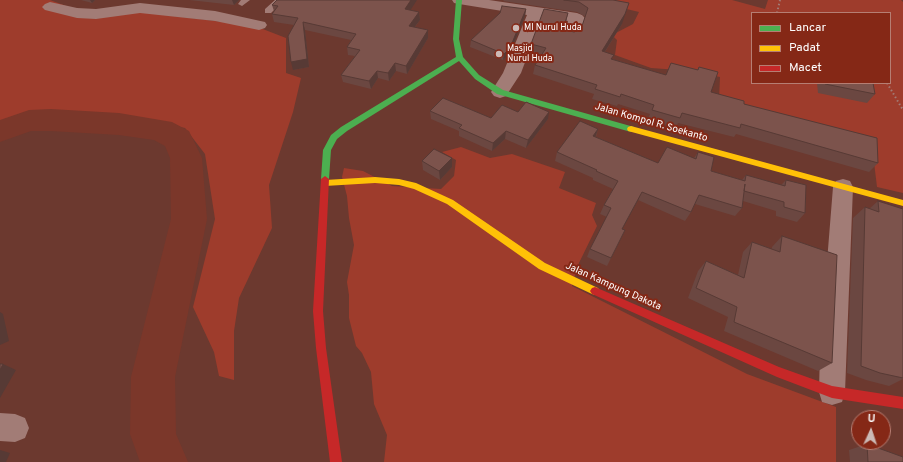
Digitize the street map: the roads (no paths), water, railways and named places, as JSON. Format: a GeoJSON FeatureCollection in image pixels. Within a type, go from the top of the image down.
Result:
{"type":"FeatureCollection","features":[{"type":"Feature","properties":{"kind":"street"},"geometry":{"type":"LineString","coordinates":[[336,462],[321,348],[318,311],[319,266],[327,150],[334,137],[460,58],[456,39],[459,0],[576,18],[571,35]]}},
{"type":"Feature","properties":{"kind":"street"},"geometry":{"type":"LineString","coordinates":[[50,7],[77,13],[96,14],[134,4],[215,16],[259,25]]}},
{"type":"Feature","properties":{"kind":"street"},"geometry":{"type":"LineString","coordinates":[[500,92],[512,73],[536,12]]}},
{"type":"Feature","properties":{"kind":"street","name":"Jalan Kompol R. Soekanto"},"geometry":{"type":"LineString","coordinates":[[460,58],[477,77],[500,92],[718,154],[903,203]]}},
{"type":"Feature","properties":{"kind":"street","name":"Jalan Kampung Dakota"},"geometry":{"type":"LineString","coordinates":[[325,183],[375,180],[399,182],[432,193],[450,202],[542,266],[777,372],[832,392],[903,403]]}},
{"type":"Feature","properties":{"kind":"street"},"geometry":{"type":"LineString","coordinates":[[832,392],[832,349],[843,187]]}},
{"type":"Feature","properties":{"kind":"lane"},"geometry":{"type":"LineString","coordinates":[[268,11],[280,0]]}},
{"type":"Feature","properties":{"kind":"waterway"},"geometry":{"type":"LineString","coordinates":[[0,131],[29,121],[51,120],[119,124],[161,130],[178,139],[186,158],[189,219],[153,377],[153,434],[164,462]]}},
{"type":"Feature","properties":{"kind":"place","name":"MI Nurul Huda"},"geometry":{"type":"Point","coordinates":[516,28]}},
{"type":"Feature","properties":{"kind":"place","name":"Masjid Nurul Huda"},"geometry":{"type":"Point","coordinates":[499,54]}}]}
